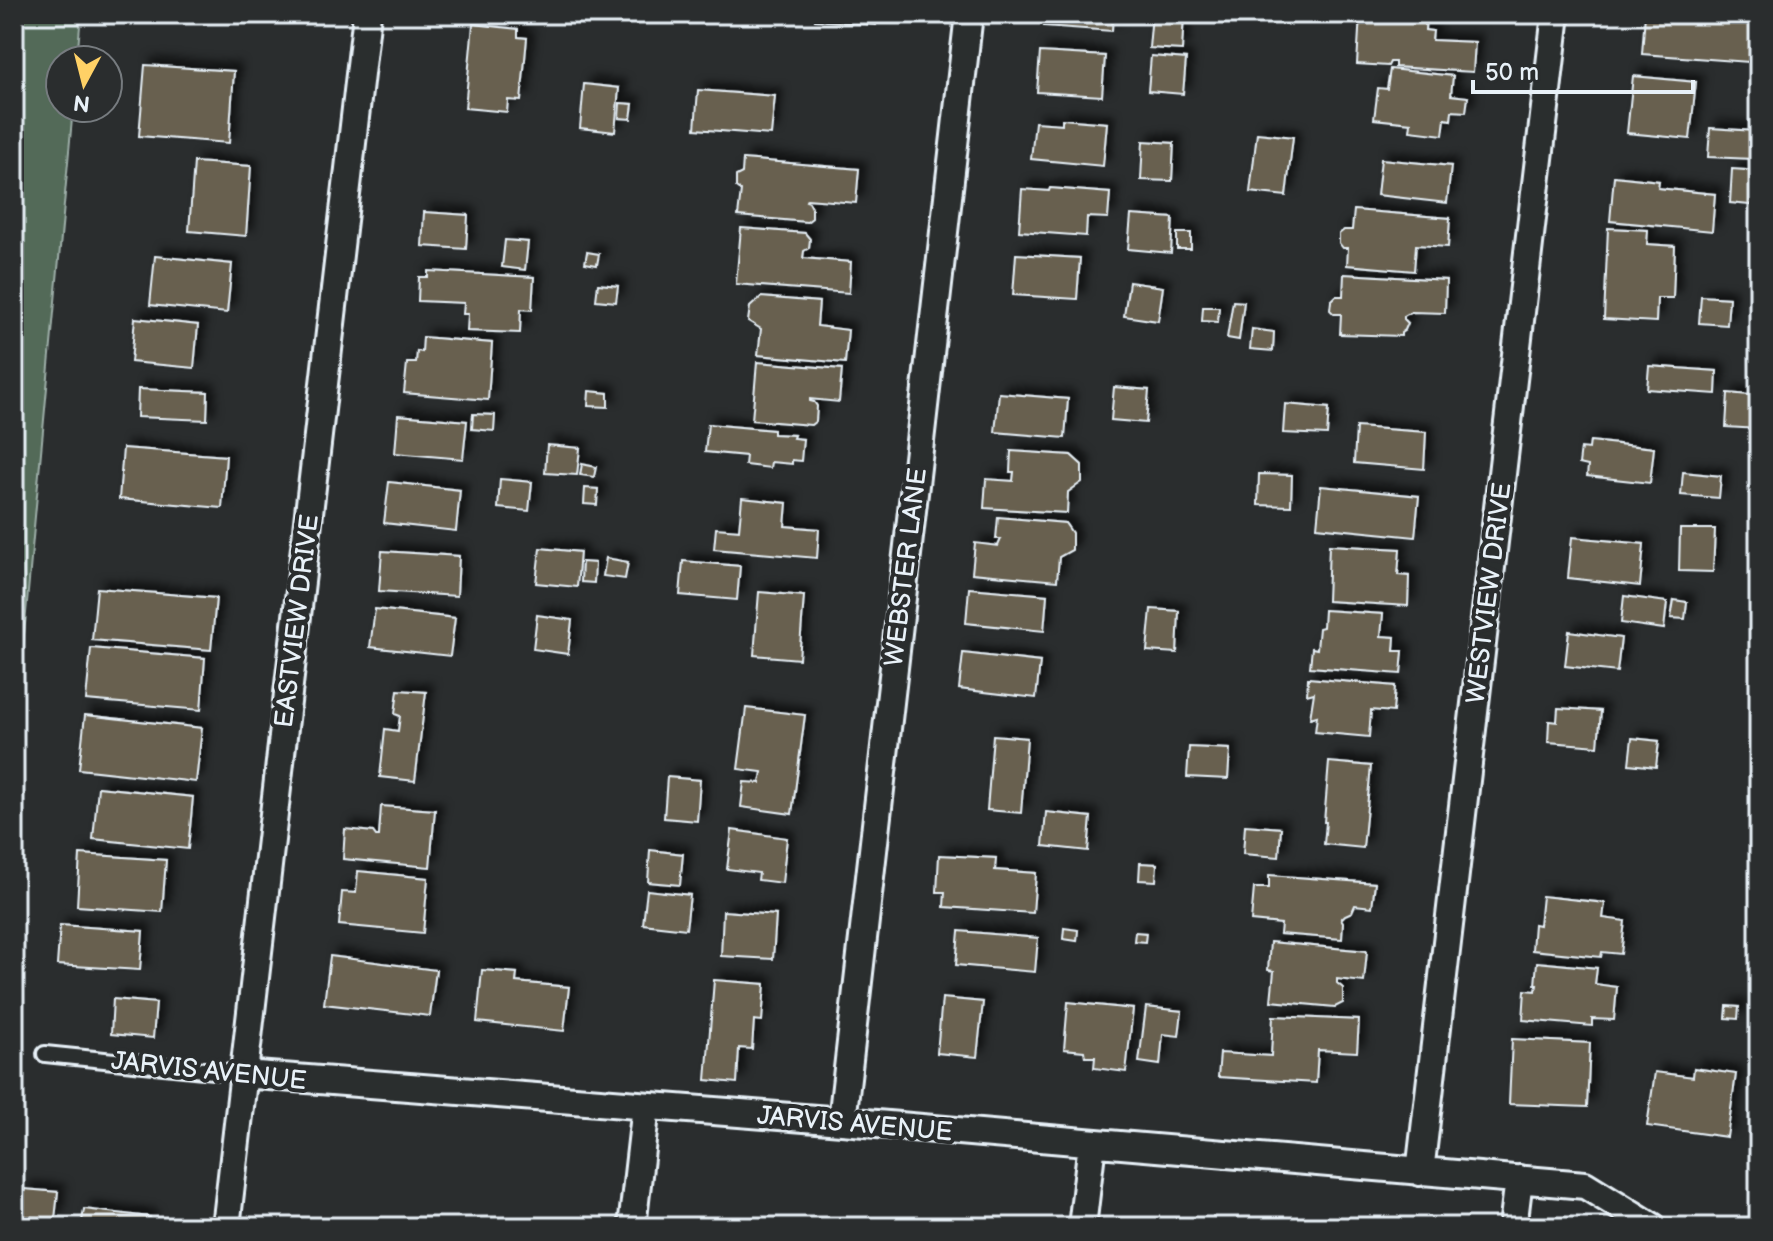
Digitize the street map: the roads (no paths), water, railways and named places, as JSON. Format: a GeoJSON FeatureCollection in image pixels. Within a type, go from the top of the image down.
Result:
{"type":"FeatureCollection","features":[{"type":"Feature","properties":{"kind":"street","name":"EASTVIEW DRIVE"},"geometry":{"type":"LineString","coordinates":[[226,1227],[367,14]]}},
{"type":"Feature","properties":{"kind":"street","name":"WEBSTER LANE"},"geometry":{"type":"LineString","coordinates":[[842,1121],[969,14]]}},
{"type":"Feature","properties":{"kind":"street","name":"WESTVIEW DRIVE"},"geometry":{"type":"LineString","coordinates":[[1420,1172],[1556,14]]}},
{"type":"Feature","properties":{"kind":"street","name":"JARVIS AVENUE"},"geometry":{"type":"LineString","coordinates":[[243,1074],[842,1121],[1585,1185],[1653,1227]]}},
{"type":"Feature","properties":{"kind":"street"},"geometry":{"type":"LineString","coordinates":[[632,1227],[646,1106]]}},
{"type":"Feature","properties":{"kind":"street"},"geometry":{"type":"LineString","coordinates":[[1082,1227],[1092,1143]]}},
{"type":"Feature","properties":{"kind":"street"},"geometry":{"type":"LineString","coordinates":[[1513,1227],[1519,1179]]}},
{"type":"Feature","properties":{"kind":"lane","name":"JARVIS AVENUE"},"geometry":{"type":"LineString","coordinates":[[45,1054],[243,1074]]}}]}
